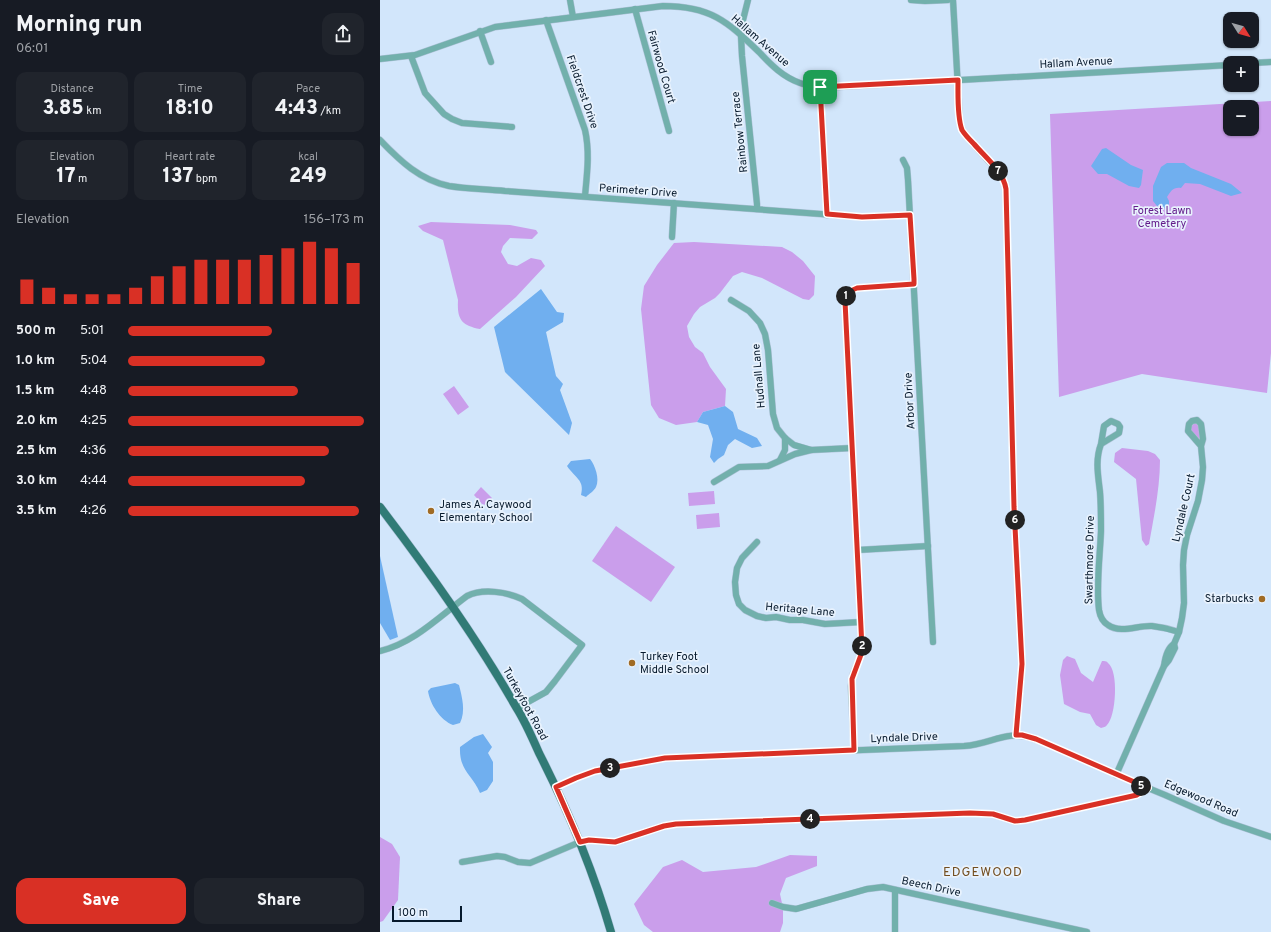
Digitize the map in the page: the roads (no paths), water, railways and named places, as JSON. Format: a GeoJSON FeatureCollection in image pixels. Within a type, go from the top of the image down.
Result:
{"type":"FeatureCollection","features":[{"type":"Feature","properties":{"kind":"main road","name":"Turkeyfoot Road"},"geometry":{"type":"LineString","coordinates":[[380,507],[454,607],[516,708],[556,787],[580,842],[604,907],[611,932]]}},
{"type":"Feature","properties":{"kind":"street"},"geometry":{"type":"LineString","coordinates":[[570,0],[573,17]]}},
{"type":"Feature","properties":{"kind":"street","name":"Rainbow Terrace"},"geometry":{"type":"LineString","coordinates":[[748,0],[740,34],[743,52],[757,209]]}},
{"type":"Feature","properties":{"kind":"street"},"geometry":{"type":"LineString","coordinates":[[911,0],[948,0]]}},
{"type":"Feature","properties":{"kind":"street"},"geometry":{"type":"LineString","coordinates":[[953,0],[960,120],[963,131],[967,138],[1002,176],[1006,189],[1014,507],[1022,664],[1016,735]]}},
{"type":"Feature","properties":{"kind":"street","name":"Hallam Avenue"},"geometry":{"type":"LineString","coordinates":[[380,59],[411,56],[495,27],[664,6],[687,7],[716,17],[740,34],[771,65],[787,77],[800,83],[820,87],[1223,65]]}},
{"type":"Feature","properties":{"kind":"street","name":"Fairwood Court"},"geometry":{"type":"LineString","coordinates":[[635,9],[669,131]]}},
{"type":"Feature","properties":{"kind":"street","name":"Fieldcrest Drive"},"geometry":{"type":"LineString","coordinates":[[546,20],[585,130],[588,154],[585,196]]}},
{"type":"Feature","properties":{"kind":"street"},"geometry":{"type":"LineString","coordinates":[[480,31],[491,62]]}},
{"type":"Feature","properties":{"kind":"street"},"geometry":{"type":"LineString","coordinates":[[743,52],[753,47]]}},
{"type":"Feature","properties":{"kind":"street"},"geometry":{"type":"LineString","coordinates":[[411,56],[425,93],[444,114],[452,119],[462,122],[512,127]]}},
{"type":"Feature","properties":{"kind":"street"},"geometry":{"type":"LineString","coordinates":[[1259,63],[1271,62]]}},
{"type":"Feature","properties":{"kind":"street"},"geometry":{"type":"LineString","coordinates":[[820,87],[827,214]]}},
{"type":"Feature","properties":{"kind":"street","name":"Perimeter Drive"},"geometry":{"type":"LineString","coordinates":[[380,140],[396,157],[412,170],[445,185],[505,191],[862,217],[910,215]]}},
{"type":"Feature","properties":{"kind":"street","name":"Arbor Drive"},"geometry":{"type":"LineString","coordinates":[[903,160],[908,168],[933,642]]}},
{"type":"Feature","properties":{"kind":"street"},"geometry":{"type":"LineString","coordinates":[[672,237],[674,203]]}},
{"type":"Feature","properties":{"kind":"street"},"geometry":{"type":"LineString","coordinates":[[854,750],[851,686],[853,674],[862,652],[845,298],[850,292],[857,288],[914,284]]}},
{"type":"Feature","properties":{"kind":"street","name":"Hudnall Lane"},"geometry":{"type":"LineString","coordinates":[[731,300],[749,311],[760,323],[766,334],[773,414],[778,428],[784,438]]}},
{"type":"Feature","properties":{"kind":"street"},"geometry":{"type":"LineString","coordinates":[[784,438],[794,445],[811,450]]}},
{"type":"Feature","properties":{"kind":"street"},"geometry":{"type":"LineString","coordinates":[[780,460],[785,450],[784,438]]}},
{"type":"Feature","properties":{"kind":"street","name":"Swarthmore Drive"},"geometry":{"type":"LineString","coordinates":[[1101,444],[1098,452],[1097,464],[1101,512],[1099,608],[1101,617],[1106,624],[1120,630],[1152,626],[1179,632]]}},
{"type":"Feature","properties":{"kind":"street","name":"Lyndale Court"},"geometry":{"type":"LineString","coordinates":[[1116,775],[1164,666],[1175,648],[1174,644],[1179,632],[1184,603],[1184,550],[1189,524],[1198,501],[1201,486],[1203,467],[1202,446]]}},
{"type":"Feature","properties":{"kind":"street"},"geometry":{"type":"LineString","coordinates":[[714,482],[739,467],[764,467],[795,454],[811,450],[852,448]]}},
{"type":"Feature","properties":{"kind":"street","name":"Heritage Lane"},"geometry":{"type":"LineString","coordinates":[[757,542],[742,558],[737,568],[735,582],[736,595],[739,604],[745,610],[757,616],[766,618],[776,617],[825,624],[861,622]]}},
{"type":"Feature","properties":{"kind":"street"},"geometry":{"type":"LineString","coordinates":[[858,550],[928,546]]}},
{"type":"Feature","properties":{"kind":"street"},"geometry":{"type":"LineString","coordinates":[[380,651],[396,646],[411,638],[468,596],[477,592],[487,591],[512,595],[522,599],[582,645],[546,692],[516,708]]}},
{"type":"Feature","properties":{"kind":"street","name":"Lyndale Drive"},"geometry":{"type":"LineString","coordinates":[[556,787],[595,771],[665,758],[973,746],[1001,737],[1022,735],[1036,739],[1148,788]]}},
{"type":"Feature","properties":{"kind":"street","name":"Edgewood Road"},"geometry":{"type":"LineString","coordinates":[[462,862],[497,856],[505,857],[518,862],[530,862],[580,842],[589,840],[615,842],[664,826],[683,824],[970,813],[993,814],[1015,821],[1025,820],[1137,795],[1148,788],[1224,821],[1271,836]]}},
{"type":"Feature","properties":{"kind":"street","name":"Beech Drive"},"geometry":{"type":"LineString","coordinates":[[772,903],[783,908],[796,909],[880,887],[1087,932]]}},
{"type":"Feature","properties":{"kind":"street"},"geometry":{"type":"LineString","coordinates":[[895,890],[895,932]]}},
{"type":"Feature","properties":{"kind":"water"},"geometry":{"type":"Polygon","coordinates":[[[1106,148],[1131,165],[1143,170],[1141,185],[1139,188],[1129,186],[1107,174],[1098,174],[1091,166],[1102,149],[1106,148]]]}},
{"type":"Feature","properties":{"kind":"water"},"geometry":{"type":"Polygon","coordinates":[[[1167,163],[1184,163],[1191,168],[1231,184],[1242,193],[1231,196],[1200,184],[1185,183],[1181,188],[1176,188],[1171,191],[1167,197],[1169,205],[1164,209],[1157,206],[1153,201],[1153,186],[1161,167],[1167,163]]]}},
{"type":"Feature","properties":{"kind":"water"},"geometry":{"type":"Polygon","coordinates":[[[541,289],[557,312],[564,313],[563,322],[546,332],[556,376],[563,384],[560,390],[572,423],[569,435],[505,372],[494,327],[541,289]]]}},
{"type":"Feature","properties":{"kind":"water"},"geometry":{"type":"Polygon","coordinates":[[[725,406],[733,412],[738,429],[757,438],[762,446],[752,448],[735,439],[728,445],[724,455],[714,463],[710,457],[713,439],[708,425],[697,422],[703,412],[725,406]]]}},
{"type":"Feature","properties":{"kind":"water"},"geometry":{"type":"Polygon","coordinates":[[[590,459],[596,472],[597,484],[594,490],[586,497],[581,495],[582,486],[567,466],[571,461],[590,459]]]}},
{"type":"Feature","properties":{"kind":"water"},"geometry":{"type":"Polygon","coordinates":[[[380,556],[398,637],[390,640],[380,623],[380,556]]]}},
{"type":"Feature","properties":{"kind":"water"},"geometry":{"type":"Polygon","coordinates":[[[455,683],[459,685],[463,714],[460,723],[453,725],[448,723],[436,711],[428,691],[431,688],[455,683]]]}},
{"type":"Feature","properties":{"kind":"water"},"geometry":{"type":"Polygon","coordinates":[[[483,734],[492,747],[488,753],[493,762],[493,781],[487,790],[480,793],[464,767],[460,755],[460,747],[474,737],[483,734]]]}},
{"type":"Feature","properties":{"kind":"place","name":"James A. Caywood Elementary School"},"geometry":{"type":"Point","coordinates":[431,511]}},
{"type":"Feature","properties":{"kind":"place","name":"Starbucks"},"geometry":{"type":"Point","coordinates":[1262,599]}},
{"type":"Feature","properties":{"kind":"place","name":"Turkey Foot Middle School"},"geometry":{"type":"Point","coordinates":[632,663]}},
{"type":"Feature","properties":{"kind":"district","name":"EDGEWOOD"},"geometry":{"type":"Point","coordinates":[983,873]}},
{"type":"Feature","properties":{"kind":"park label","name":"Forest Lawn Cemetery"},"geometry":{"type":"Point","coordinates":[1162,217]}}]}
